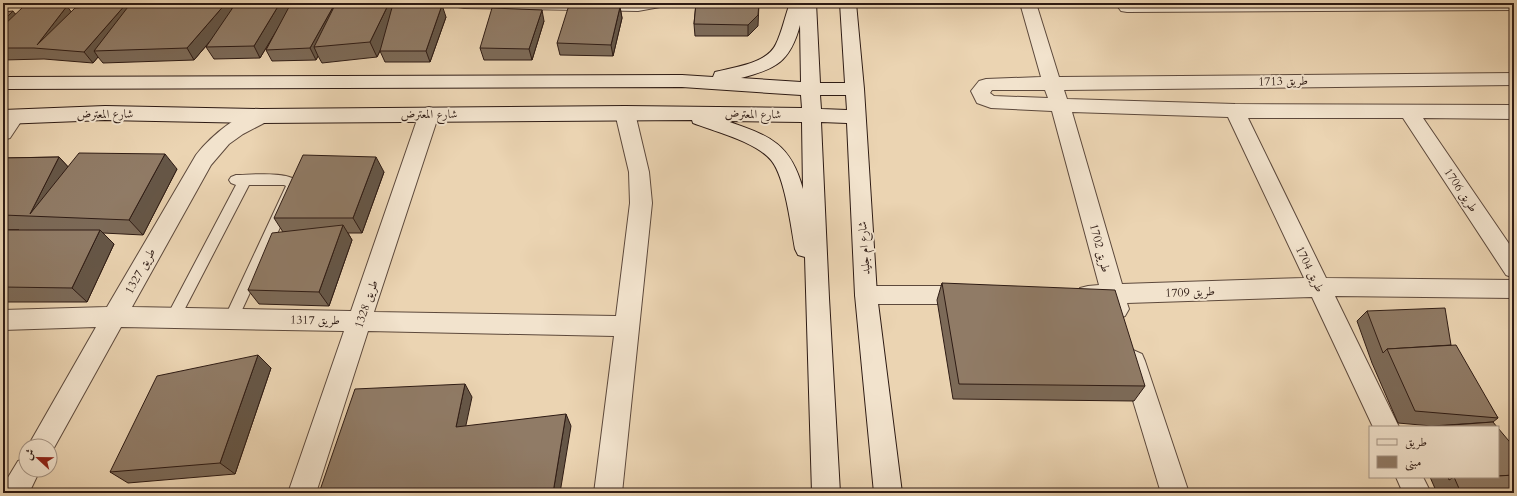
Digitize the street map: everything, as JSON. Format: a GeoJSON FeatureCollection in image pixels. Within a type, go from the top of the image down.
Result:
{"type":"FeatureCollection","features":[{"type":"Feature","properties":{"kind":"street"},"geometry":{"type":"LineString","coordinates":[[464,3],[638,6],[654,3]]}},
{"type":"Feature","properties":{"kind":"street"},"geometry":{"type":"LineString","coordinates":[[682,82],[749,71],[778,55],[785,46],[798,3]]}},
{"type":"Feature","properties":{"kind":"street"},"geometry":{"type":"LineString","coordinates":[[808,3],[817,298],[826,493]]}},
{"type":"Feature","properties":{"kind":"street","name":"شارع ام جليد"},"geometry":{"type":"LineString","coordinates":[[848,3],[855,89],[866,295],[888,493]]}},
{"type":"Feature","properties":{"kind":"street","name":"طريق 1702"},"geometry":{"type":"LineString","coordinates":[[1028,3],[1052,84],[1060,104],[1113,295],[1175,493]]}},
{"type":"Feature","properties":{"kind":"street"},"geometry":{"type":"LineString","coordinates":[[1127,7],[1514,5]]}},
{"type":"Feature","properties":{"kind":"street","name":"طريق 1713"},"geometry":{"type":"LineString","coordinates":[[1060,104],[990,102],[981,95],[980,91],[986,85],[1514,80]]}},
{"type":"Feature","properties":{"kind":"street"},"geometry":{"type":"LineString","coordinates":[[3,83],[682,82],[811,89],[855,89]]}},
{"type":"Feature","properties":{"kind":"street"},"geometry":{"type":"LineString","coordinates":[[1060,104],[1235,111],[1514,112]]}},
{"type":"Feature","properties":{"kind":"street","name":"طريق 1704"},"geometry":{"type":"LineString","coordinates":[[1235,111],[1386,426]]}},
{"type":"Feature","properties":{"kind":"street","name":"طريق 1706"},"geometry":{"type":"LineString","coordinates":[[1408,111],[1514,269]]}},
{"type":"Feature","properties":{"kind":"street","name":"شارع المعترض"},"geometry":{"type":"LineString","coordinates":[[8,117],[105,113],[261,116],[625,113],[811,115],[856,117]]}},
{"type":"Feature","properties":{"kind":"street"},"geometry":{"type":"LineString","coordinates":[[608,493],[642,187],[625,113]]}},
{"type":"Feature","properties":{"kind":"street","name":"طريق 1328"},"geometry":{"type":"LineString","coordinates":[[302,493],[429,114]]}},
{"type":"Feature","properties":{"kind":"street"},"geometry":{"type":"LineString","coordinates":[[688,114],[764,144],[778,155],[788,171],[817,298]]}},
{"type":"Feature","properties":{"kind":"street","name":"طريق 1327"},"geometry":{"type":"LineString","coordinates":[[46,438],[203,160],[215,145],[227,135],[261,116]]}},
{"type":"Feature","properties":{"kind":"street"},"geometry":{"type":"LineString","coordinates":[[3,133],[8,117]]}},
{"type":"Feature","properties":{"kind":"street","name":"طريق 1709"},"geometry":{"type":"LineString","coordinates":[[1065,295],[1113,295],[1318,287],[1514,289]]}},
{"type":"Feature","properties":{"kind":"street"},"geometry":{"type":"LineString","coordinates":[[866,295],[986,295]]}},
{"type":"Feature","properties":{"kind":"street","name":"طريق 1317"},"geometry":{"type":"LineString","coordinates":[[3,320],[114,317],[626,326]]}},
{"type":"Feature","properties":{"kind":"street"},"geometry":{"type":"LineString","coordinates":[[14,493],[22,478]]}},
{"type":"Feature","properties":{"kind":"street"},"geometry":{"type":"LineString","coordinates":[[1410,478],[1417,493]]}},
{"type":"Feature","properties":{"kind":"lane"},"geometry":{"type":"LineString","coordinates":[[173,318],[241,180],[286,180],[293,184],[231,319]]}},
{"type":"Feature","properties":{"kind":"building"},"geometry":{"type":"Polygon","coordinates":[[[131,3],[226,3],[187,48],[94,51],[131,3]]]}},
{"type":"Feature","properties":{"kind":"building"},"geometry":{"type":"Polygon","coordinates":[[[236,3],[280,3],[254,46],[206,47],[236,3]]]}},
{"type":"Feature","properties":{"kind":"building"},"geometry":{"type":"Polygon","coordinates":[[[336,3],[389,3],[370,42],[314,47],[336,3]]]}},
{"type":"Feature","properties":{"kind":"building"},"geometry":{"type":"Polygon","coordinates":[[[696,3],[759,3],[758,15],[748,25],[694,24],[696,3]]]}},
{"type":"Feature","properties":{"kind":"building"},"geometry":{"type":"Polygon","coordinates":[[[126,4],[84,52],[34,48],[3,48],[3,26],[23,7],[67,6],[37,45],[75,8],[126,4]]]}},
{"type":"Feature","properties":{"kind":"building"},"geometry":{"type":"Polygon","coordinates":[[[393,4],[442,5],[426,51],[380,51],[393,4]]]}},
{"type":"Feature","properties":{"kind":"building"},"geometry":{"type":"Polygon","coordinates":[[[569,5],[620,7],[611,45],[557,43],[569,5]]]}},
{"type":"Feature","properties":{"kind":"building"},"geometry":{"type":"Polygon","coordinates":[[[289,7],[333,7],[310,48],[266,50],[289,7]]]}},
{"type":"Feature","properties":{"kind":"building"},"geometry":{"type":"Polygon","coordinates":[[[492,8],[542,10],[529,49],[480,48],[492,8]]]}},
{"type":"Feature","properties":{"kind":"building"},"geometry":{"type":"Polygon","coordinates":[[[13,11],[3,21],[3,12],[13,11]]]}},
{"type":"Feature","properties":{"kind":"building"},"geometry":{"type":"Polygon","coordinates":[[[79,153],[165,154],[129,220],[3,215],[3,158],[59,157],[30,214],[79,153]]]}},
{"type":"Feature","properties":{"kind":"building"},"geometry":{"type":"Polygon","coordinates":[[[303,155],[376,157],[353,218],[274,218],[303,155]]]}},
{"type":"Feature","properties":{"kind":"building"},"geometry":{"type":"Polygon","coordinates":[[[343,225],[319,292],[248,290],[272,233],[343,225]]]}},
{"type":"Feature","properties":{"kind":"building"},"geometry":{"type":"Polygon","coordinates":[[[3,230],[100,230],[72,288],[3,287],[3,230]]]}},
{"type":"Feature","properties":{"kind":"building"},"geometry":{"type":"Polygon","coordinates":[[[942,283],[1115,290],[1145,386],[959,384],[942,283]]]}},
{"type":"Feature","properties":{"kind":"building"},"geometry":{"type":"Polygon","coordinates":[[[1445,308],[1451,345],[1387,349],[1383,353],[1367,311],[1445,308]]]}},
{"type":"Feature","properties":{"kind":"building"},"geometry":{"type":"Polygon","coordinates":[[[1456,345],[1498,418],[1415,411],[1387,349],[1456,345]]]}},
{"type":"Feature","properties":{"kind":"building"},"geometry":{"type":"Polygon","coordinates":[[[258,355],[220,463],[110,472],[157,376],[258,355]]]}},
{"type":"Feature","properties":{"kind":"building"},"geometry":{"type":"Polygon","coordinates":[[[465,384],[456,427],[566,414],[553,493],[319,493],[355,389],[465,384]]]}},
{"type":"Feature","properties":{"kind":"building"},"geometry":{"type":"Polygon","coordinates":[[[1493,422],[1496,426],[1439,426],[1493,422]]]}},
{"type":"Feature","properties":{"kind":"building"},"geometry":{"type":"Polygon","coordinates":[[[1499,429],[1514,447],[1514,475],[1499,476],[1499,429]]]}},
{"type":"Feature","properties":{"kind":"building"},"geometry":{"type":"Polygon","coordinates":[[[1514,475],[1514,493],[1461,493],[1454,478],[1499,478],[1499,476],[1514,475]]]}}]}
